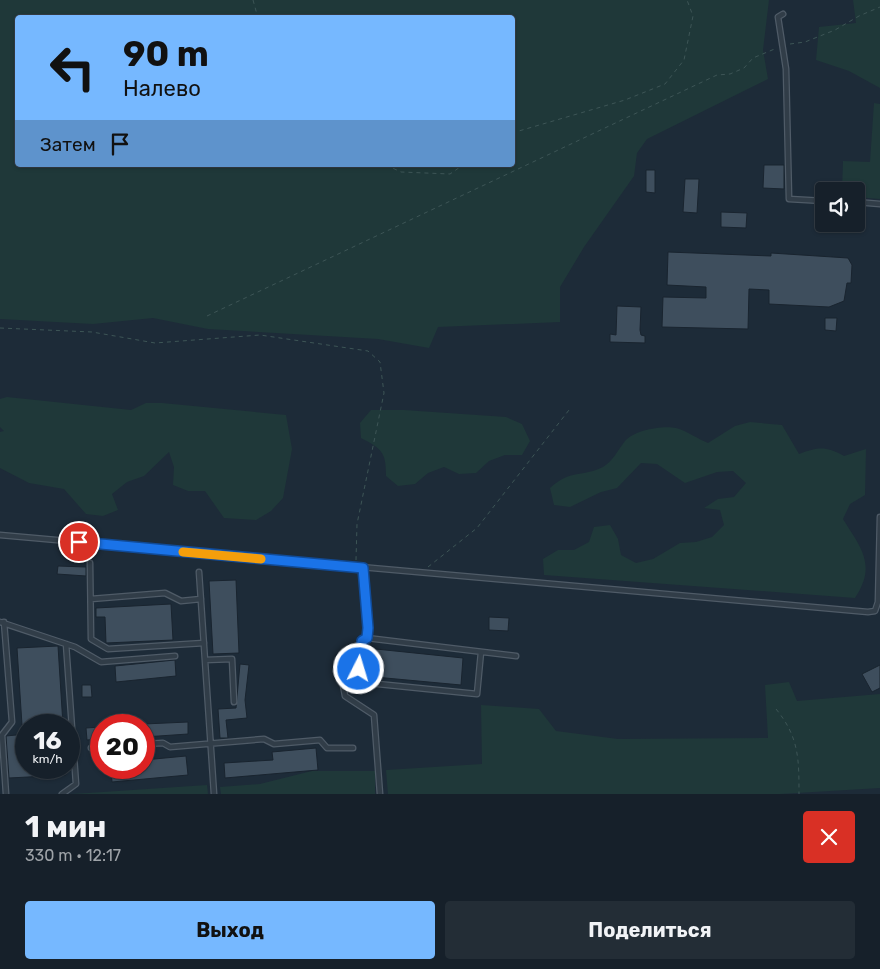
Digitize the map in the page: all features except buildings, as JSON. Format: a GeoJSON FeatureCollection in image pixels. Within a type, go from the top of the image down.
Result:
{"type":"FeatureCollection","features":[{"type":"Feature","properties":{"kind":"lane"},"geometry":{"type":"LineString","coordinates":[[783,14],[778,18],[786,68],[789,199],[815,200]]}},
{"type":"Feature","properties":{"kind":"lane"},"geometry":{"type":"LineString","coordinates":[[865,203],[880,204]]}},
{"type":"Feature","properties":{"kind":"lane"},"geometry":{"type":"LineString","coordinates":[[0,536],[868,612],[875,611],[878,602],[880,517]]}},
{"type":"Feature","properties":{"kind":"lane"},"geometry":{"type":"LineString","coordinates":[[90,563],[91,639],[108,649],[204,643]]}},
{"type":"Feature","properties":{"kind":"lane"},"geometry":{"type":"LineString","coordinates":[[363,568],[367,638]]}},
{"type":"Feature","properties":{"kind":"lane"},"geometry":{"type":"LineString","coordinates":[[199,572],[214,794]]}},
{"type":"Feature","properties":{"kind":"lane"},"geometry":{"type":"LineString","coordinates":[[91,599],[165,593],[181,601],[201,598]]}},
{"type":"Feature","properties":{"kind":"lane"},"geometry":{"type":"LineString","coordinates":[[6,794],[2,735],[12,722],[2,622],[66,644],[101,662],[175,656]]}},
{"type":"Feature","properties":{"kind":"lane"},"geometry":{"type":"LineString","coordinates":[[481,652],[477,694],[358,682],[362,641],[367,638],[516,656]]}},
{"type":"Feature","properties":{"kind":"lane"},"geometry":{"type":"LineString","coordinates":[[62,794],[76,784],[66,644]]}},
{"type":"Feature","properties":{"kind":"lane"},"geometry":{"type":"LineString","coordinates":[[205,660],[232,659],[234,702]]}},
{"type":"Feature","properties":{"kind":"lane"},"geometry":{"type":"LineString","coordinates":[[341,674],[345,696],[374,715],[380,794]]}},
{"type":"Feature","properties":{"kind":"lane"},"geometry":{"type":"LineString","coordinates":[[155,743],[163,743],[170,747],[264,739],[274,744],[320,740],[327,748],[353,748]]}},
{"type":"Feature","properties":{"kind":"path"},"geometry":{"type":"LineString","coordinates":[[253,0],[257,15]]}},
{"type":"Feature","properties":{"kind":"path"},"geometry":{"type":"LineString","coordinates":[[515,132],[626,100],[665,84],[684,60],[692,16],[687,0]]}},
{"type":"Feature","properties":{"kind":"path"},"geometry":{"type":"LineString","coordinates":[[206,316],[717,75],[730,74],[744,68],[753,58],[782,46],[805,42],[835,30],[859,16],[880,7]]}},
{"type":"Feature","properties":{"kind":"path"},"geometry":{"type":"LineString","coordinates":[[390,167],[401,172],[450,174],[460,167]]}},
{"type":"Feature","properties":{"kind":"path"},"geometry":{"type":"LineString","coordinates":[[0,328],[92,332],[155,342],[260,335],[368,351],[380,362],[384,392],[357,524],[356,567]]}},
{"type":"Feature","properties":{"kind":"path"},"geometry":{"type":"LineString","coordinates":[[420,573],[477,528],[569,410]]}},
{"type":"Feature","properties":{"kind":"path"},"geometry":{"type":"LineString","coordinates":[[776,709],[789,725],[799,755],[799,794]]}},
{"type":"Feature","properties":{"kind":"green space"},"geometry":{"type":"Polygon","coordinates":[[[0,0],[769,0],[763,50],[768,79],[647,139],[637,153],[634,176],[584,247],[560,287],[560,322],[438,327],[429,348],[378,339],[208,329],[153,318],[93,324],[0,319],[0,0]]]}},
{"type":"Feature","properties":{"kind":"green space"},"geometry":{"type":"Polygon","coordinates":[[[853,0],[880,0],[880,88],[849,71],[816,60],[819,27],[856,23],[853,0]]]}},
{"type":"Feature","properties":{"kind":"green space"},"geometry":{"type":"Polygon","coordinates":[[[874,103],[880,104],[880,199],[865,198],[865,182],[842,182],[843,161],[870,162],[874,103]]]}},
{"type":"Feature","properties":{"kind":"green space"},"geometry":{"type":"Polygon","coordinates":[[[7,397],[131,410],[146,403],[162,403],[286,415],[292,449],[283,498],[271,511],[256,520],[224,518],[205,491],[188,491],[173,485],[174,467],[169,452],[144,476],[127,482],[112,494],[118,510],[103,516],[86,514],[64,489],[29,483],[0,468],[0,432],[4,431],[0,427],[0,399],[7,397]]]}},
{"type":"Feature","properties":{"kind":"green space"},"geometry":{"type":"Polygon","coordinates":[[[371,410],[404,410],[506,417],[522,424],[530,441],[522,455],[505,455],[489,461],[476,473],[459,474],[444,467],[428,473],[415,484],[398,486],[386,476],[384,456],[381,452],[374,445],[361,438],[360,423],[371,410]]]}},
{"type":"Feature","properties":{"kind":"green space"},"geometry":{"type":"Polygon","coordinates":[[[750,422],[782,425],[799,454],[812,450],[827,449],[844,456],[866,449],[865,495],[850,504],[843,519],[861,548],[866,566],[862,586],[855,598],[544,575],[543,559],[558,550],[574,550],[589,542],[594,527],[610,525],[618,539],[621,555],[636,563],[653,559],[680,543],[696,542],[712,537],[724,525],[720,510],[704,508],[718,499],[734,497],[746,483],[733,471],[717,472],[685,483],[657,464],[641,463],[617,488],[601,492],[570,507],[554,505],[550,488],[571,475],[589,472],[607,465],[629,437],[642,431],[657,428],[676,428],[708,443],[735,426],[750,422]]]}},
{"type":"Feature","properties":{"kind":"green space"},"geometry":{"type":"Polygon","coordinates":[[[789,682],[797,701],[880,694],[880,788],[780,794],[388,794],[386,770],[482,764],[481,705],[539,709],[556,731],[618,739],[768,738],[765,685],[789,682]]]}},
{"type":"Feature","properties":{"kind":"green space"},"geometry":{"type":"Polygon","coordinates":[[[312,771],[375,771],[375,794],[221,794],[220,787],[260,784],[312,771]]]}},
{"type":"Feature","properties":{"kind":"green space"},"geometry":{"type":"Polygon","coordinates":[[[207,785],[208,794],[70,794],[88,793],[207,785]]]}},
{"type":"Feature","properties":{"kind":"slow traffic"},"geometry":{"type":"LineString","coordinates":[[183,552],[261,559]]}},
{"type":"Feature","properties":{"kind":"route"},"geometry":{"type":"LineString","coordinates":[[79,542],[363,568],[368,628],[367,638],[362,641],[359,669]]}}]}
